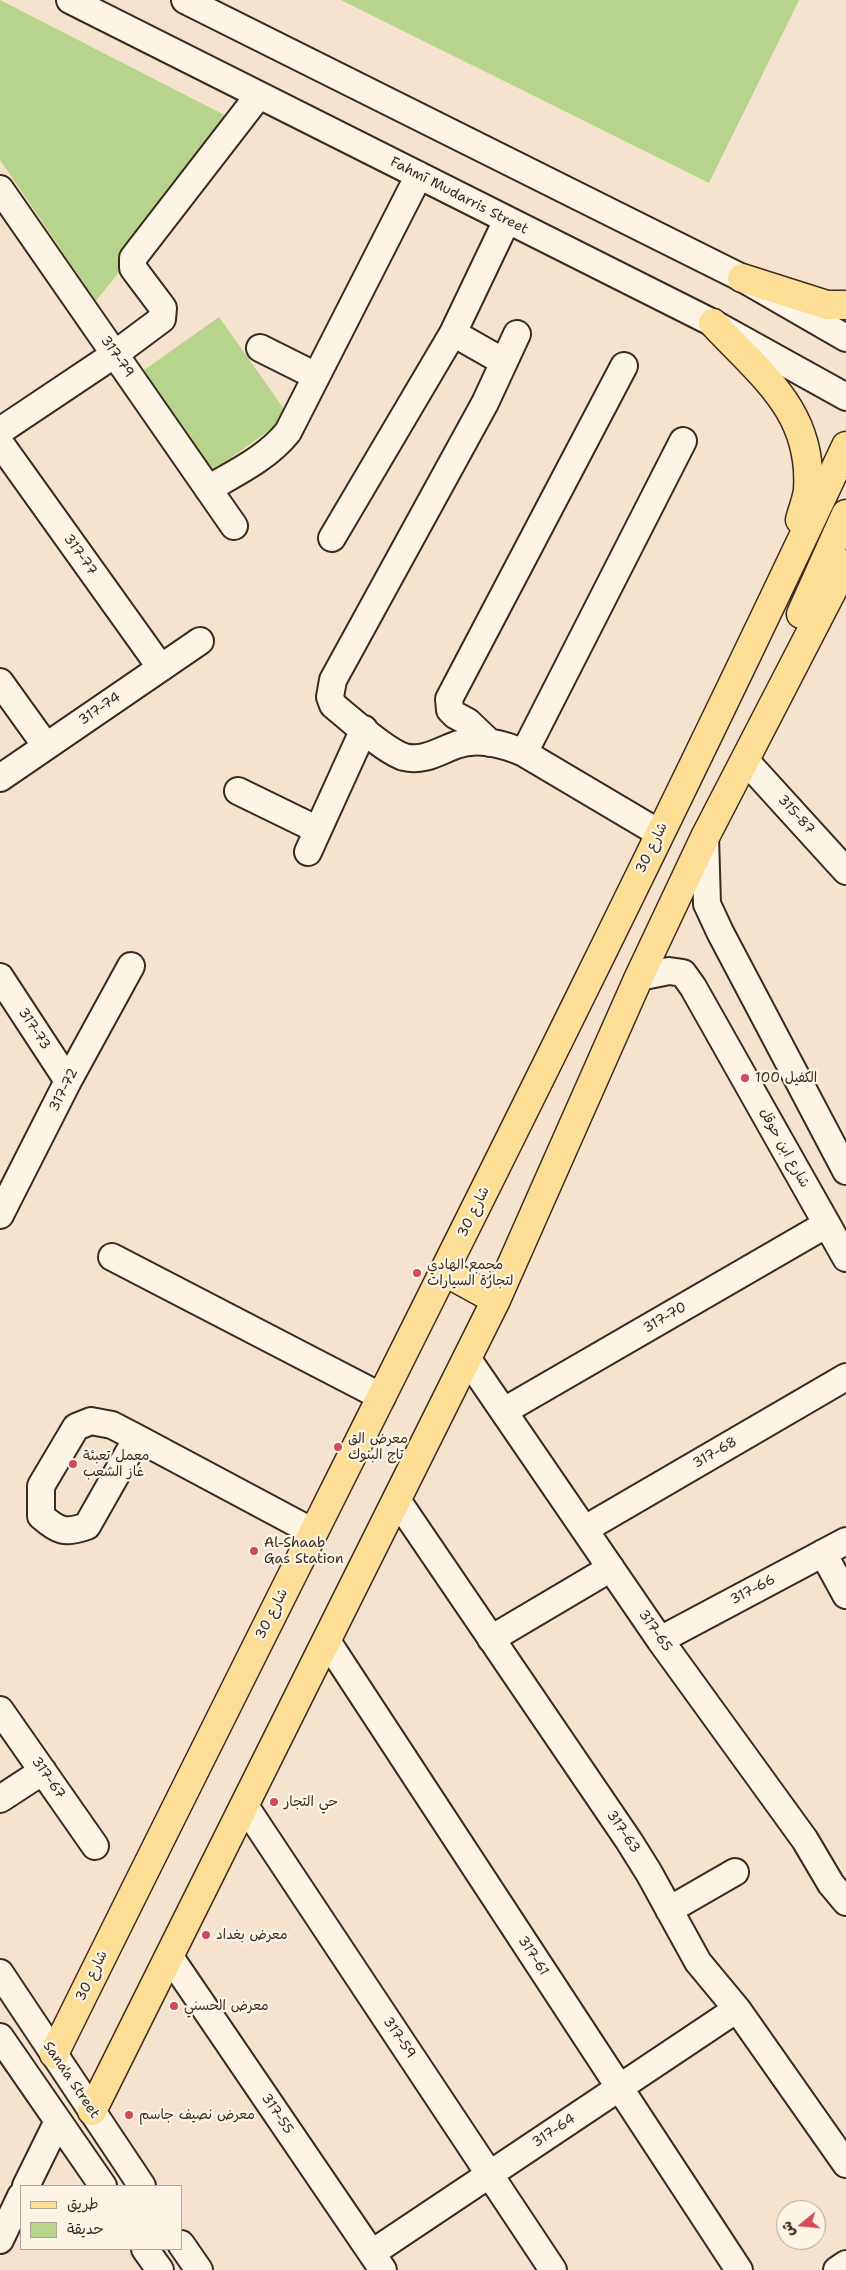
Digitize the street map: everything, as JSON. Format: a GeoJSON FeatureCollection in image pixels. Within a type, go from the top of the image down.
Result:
{"type":"FeatureCollection","features":[{"type":"Feature","properties":{"kind":"main road"},"geometry":{"type":"LineString","coordinates":[[742,278],[827,305],[846,305]]}},
{"type":"Feature","properties":{"kind":"main road"},"geometry":{"type":"LineString","coordinates":[[713,323],[777,391],[796,418],[806,448],[808,492],[784,579]]}},
{"type":"Feature","properties":{"kind":"main road","name":"شارع 30"},"geometry":{"type":"LineString","coordinates":[[54,2054],[313,1532],[445,1272],[784,579],[846,446]]}},
{"type":"Feature","properties":{"kind":"main road"},"geometry":{"type":"LineString","coordinates":[[766,719],[790,636],[846,514]]}},
{"type":"Feature","properties":{"kind":"main road"},"geometry":{"type":"LineString","coordinates":[[92,2111],[496,1300],[639,977],[705,837],[846,564]]}},
{"type":"Feature","properties":{"kind":"main road"},"geometry":{"type":"LineString","coordinates":[[796,661],[846,599]]}},
{"type":"Feature","properties":{"kind":"main road"},"geometry":{"type":"LineString","coordinates":[[445,1272],[496,1300]]}},
{"type":"Feature","properties":{"kind":"street","name":"Fahmī Mudarris Street"},"geometry":{"type":"LineString","coordinates":[[70,0],[713,323],[846,397]]}},
{"type":"Feature","properties":{"kind":"street"},"geometry":{"type":"LineString","coordinates":[[185,0],[742,278],[846,338]]}},
{"type":"Feature","properties":{"kind":"street"},"geometry":{"type":"LineString","coordinates":[[0,431],[115,354],[162,319],[163,308],[133,268],[133,258],[259,95]]}},
{"type":"Feature","properties":{"kind":"street"},"geometry":{"type":"LineString","coordinates":[[208,489],[258,459],[276,446],[288,432],[419,175]]}},
{"type":"Feature","properties":{"kind":"street","name":"317-79"},"geometry":{"type":"LineString","coordinates":[[0,189],[234,526]]}},
{"type":"Feature","properties":{"kind":"street"},"geometry":{"type":"LineString","coordinates":[[332,538],[453,334],[508,220]]}},
{"type":"Feature","properties":{"kind":"street"},"geometry":{"type":"LineString","coordinates":[[453,334],[504,362]]}},
{"type":"Feature","properties":{"kind":"street"},"geometry":{"type":"LineString","coordinates":[[517,334],[485,403],[334,680],[330,690],[332,705],[394,752],[416,758],[438,753],[457,744],[472,742],[508,746],[524,753],[659,833]]}},
{"type":"Feature","properties":{"kind":"street"},"geometry":{"type":"LineString","coordinates":[[260,348],[316,376]]}},
{"type":"Feature","properties":{"kind":"street"},"geometry":{"type":"LineString","coordinates":[[490,743],[468,722],[450,710],[449,699],[624,366]]}},
{"type":"Feature","properties":{"kind":"street"},"geometry":{"type":"LineString","coordinates":[[524,753],[683,442]]}},
{"type":"Feature","properties":{"kind":"street","name":"317-77"},"geometry":{"type":"LineString","coordinates":[[0,443],[161,668]]}},
{"type":"Feature","properties":{"kind":"street","name":"317-74"},"geometry":{"type":"LineString","coordinates":[[0,778],[200,641]]}},
{"type":"Feature","properties":{"kind":"street"},"geometry":{"type":"LineString","coordinates":[[0,682],[46,746]]}},
{"type":"Feature","properties":{"kind":"street"},"geometry":{"type":"LineString","coordinates":[[238,791],[313,841],[364,729]]}},
{"type":"Feature","properties":{"kind":"street","name":"315-87"},"geometry":{"type":"LineString","coordinates":[[745,760],[846,871]]}},
{"type":"Feature","properties":{"kind":"street"},"geometry":{"type":"LineString","coordinates":[[705,837],[707,904],[846,1171]]}},
{"type":"Feature","properties":{"kind":"street","name":"317-72"},"geometry":{"type":"LineString","coordinates":[[0,1215],[68,1081],[131,966]]}},
{"type":"Feature","properties":{"kind":"street","name":"شارع ابن حوقل"},"geometry":{"type":"LineString","coordinates":[[639,977],[668,972],[683,973],[846,1258]]}},
{"type":"Feature","properties":{"kind":"street","name":"317-73"},"geometry":{"type":"LineString","coordinates":[[0,977],[68,1081]]}},
{"type":"Feature","properties":{"kind":"street","name":"317-70"},"geometry":{"type":"LineString","coordinates":[[504,1411],[827,1224]]}},
{"type":"Feature","properties":{"kind":"street"},"geometry":{"type":"LineString","coordinates":[[112,1256],[382,1397]]}},
{"type":"Feature","properties":{"kind":"street","name":"317-65"},"geometry":{"type":"LineString","coordinates":[[467,1358],[660,1640],[805,1840],[831,1884],[846,1902]]}},
{"type":"Feature","properties":{"kind":"street","name":"317-68"},"geometry":{"type":"LineString","coordinates":[[585,1529],[846,1377]]}},
{"type":"Feature","properties":{"kind":"street"},"geometry":{"type":"LineString","coordinates":[[137,1438],[313,1532]]}},
{"type":"Feature","properties":{"kind":"street","name":"317-63"},"geometry":{"type":"LineString","coordinates":[[397,1500],[630,1841],[650,1872],[698,1962],[738,2009],[846,2164]]}},
{"type":"Feature","properties":{"kind":"street","name":"317-66"},"geometry":{"type":"LineString","coordinates":[[660,1640],[846,1541]]}},
{"type":"Feature","properties":{"kind":"street"},"geometry":{"type":"LineString","coordinates":[[823,1553],[846,1595]]}},
{"type":"Feature","properties":{"kind":"street"},"geometry":{"type":"LineString","coordinates":[[492,1639],[611,1568]]}},
{"type":"Feature","properties":{"kind":"street","name":"317-61"},"geometry":{"type":"LineString","coordinates":[[326,1641],[739,2270]]}},
{"type":"Feature","properties":{"kind":"street","name":"317-67"},"geometry":{"type":"LineString","coordinates":[[0,1710],[95,1846]]}},
{"type":"Feature","properties":{"kind":"street"},"geometry":{"type":"LineString","coordinates":[[0,1799],[43,1771]]}},
{"type":"Feature","properties":{"kind":"street","name":"317-59"},"geometry":{"type":"LineString","coordinates":[[245,1806],[553,2270]]}},
{"type":"Feature","properties":{"kind":"street"},"geometry":{"type":"LineString","coordinates":[[669,1910],[735,1872]]}},
{"type":"Feature","properties":{"kind":"street","name":"317-55"},"geometry":{"type":"LineString","coordinates":[[170,1957],[378,2262]]}},
{"type":"Feature","properties":{"kind":"street","name":"Sana'a Street"},"geometry":{"type":"LineString","coordinates":[[0,1973],[141,2185]]}},
{"type":"Feature","properties":{"kind":"street","name":"317-64"},"geometry":{"type":"LineString","coordinates":[[378,2262],[490,2174],[738,2009]]}},
{"type":"Feature","properties":{"kind":"street"},"geometry":{"type":"LineString","coordinates":[[0,2037],[101,2185]]}},
{"type":"Feature","properties":{"kind":"street"},"geometry":{"type":"LineString","coordinates":[[26,2185],[58,2121]]}},
{"type":"Feature","properties":{"kind":"street"},"geometry":{"type":"LineString","coordinates":[[0,2240],[20,2198]]}},
{"type":"Feature","properties":{"kind":"street"},"geometry":{"type":"LineString","coordinates":[[182,2245],[199,2270]]}},
{"type":"Feature","properties":{"kind":"street"},"geometry":{"type":"LineString","coordinates":[[147,2250],[160,2270]]}},
{"type":"Feature","properties":{"kind":"street"},"geometry":{"type":"LineString","coordinates":[[837,2270],[846,2264]]}},
{"type":"Feature","properties":{"kind":"green space"},"geometry":{"type":"Polygon","coordinates":[[[0,0],[238,122],[96,301],[0,160],[0,0]]]}},
{"type":"Feature","properties":{"kind":"green space"},"geometry":{"type":"Polygon","coordinates":[[[341,0],[799,0],[709,183],[341,0]]]}},
{"type":"Feature","properties":{"kind":"green space"},"geometry":{"type":"Polygon","coordinates":[[[219,317],[289,416],[211,472],[140,373],[219,317]]]}},
{"type":"Feature","properties":{"kind":"place","name":"الكفيل 100"},"geometry":{"type":"Point","coordinates":[745,1078]}},
{"type":"Feature","properties":{"kind":"place","name":"مجمع الهادي لتجارة السيارات"},"geometry":{"type":"Point","coordinates":[417,1273]}},
{"type":"Feature","properties":{"kind":"place","name":"معرض الق تاج البنوك"},"geometry":{"type":"Point","coordinates":[338,1447]}},
{"type":"Feature","properties":{"kind":"place","name":"معمل تعبئة غاز الشعب"},"geometry":{"type":"Point","coordinates":[73,1464]}},
{"type":"Feature","properties":{"kind":"place","name":"Al-Shaab Gas Station"},"geometry":{"type":"Point","coordinates":[254,1551]}},
{"type":"Feature","properties":{"kind":"place","name":"حي التجار"},"geometry":{"type":"Point","coordinates":[274,1802]}},
{"type":"Feature","properties":{"kind":"place","name":"معرض بغداد"},"geometry":{"type":"Point","coordinates":[206,1935]}},
{"type":"Feature","properties":{"kind":"place","name":"معرض الحسني"},"geometry":{"type":"Point","coordinates":[174,2006]}},
{"type":"Feature","properties":{"kind":"place","name":"معرض نصيف جاسم"},"geometry":{"type":"Point","coordinates":[129,2115]}}]}
